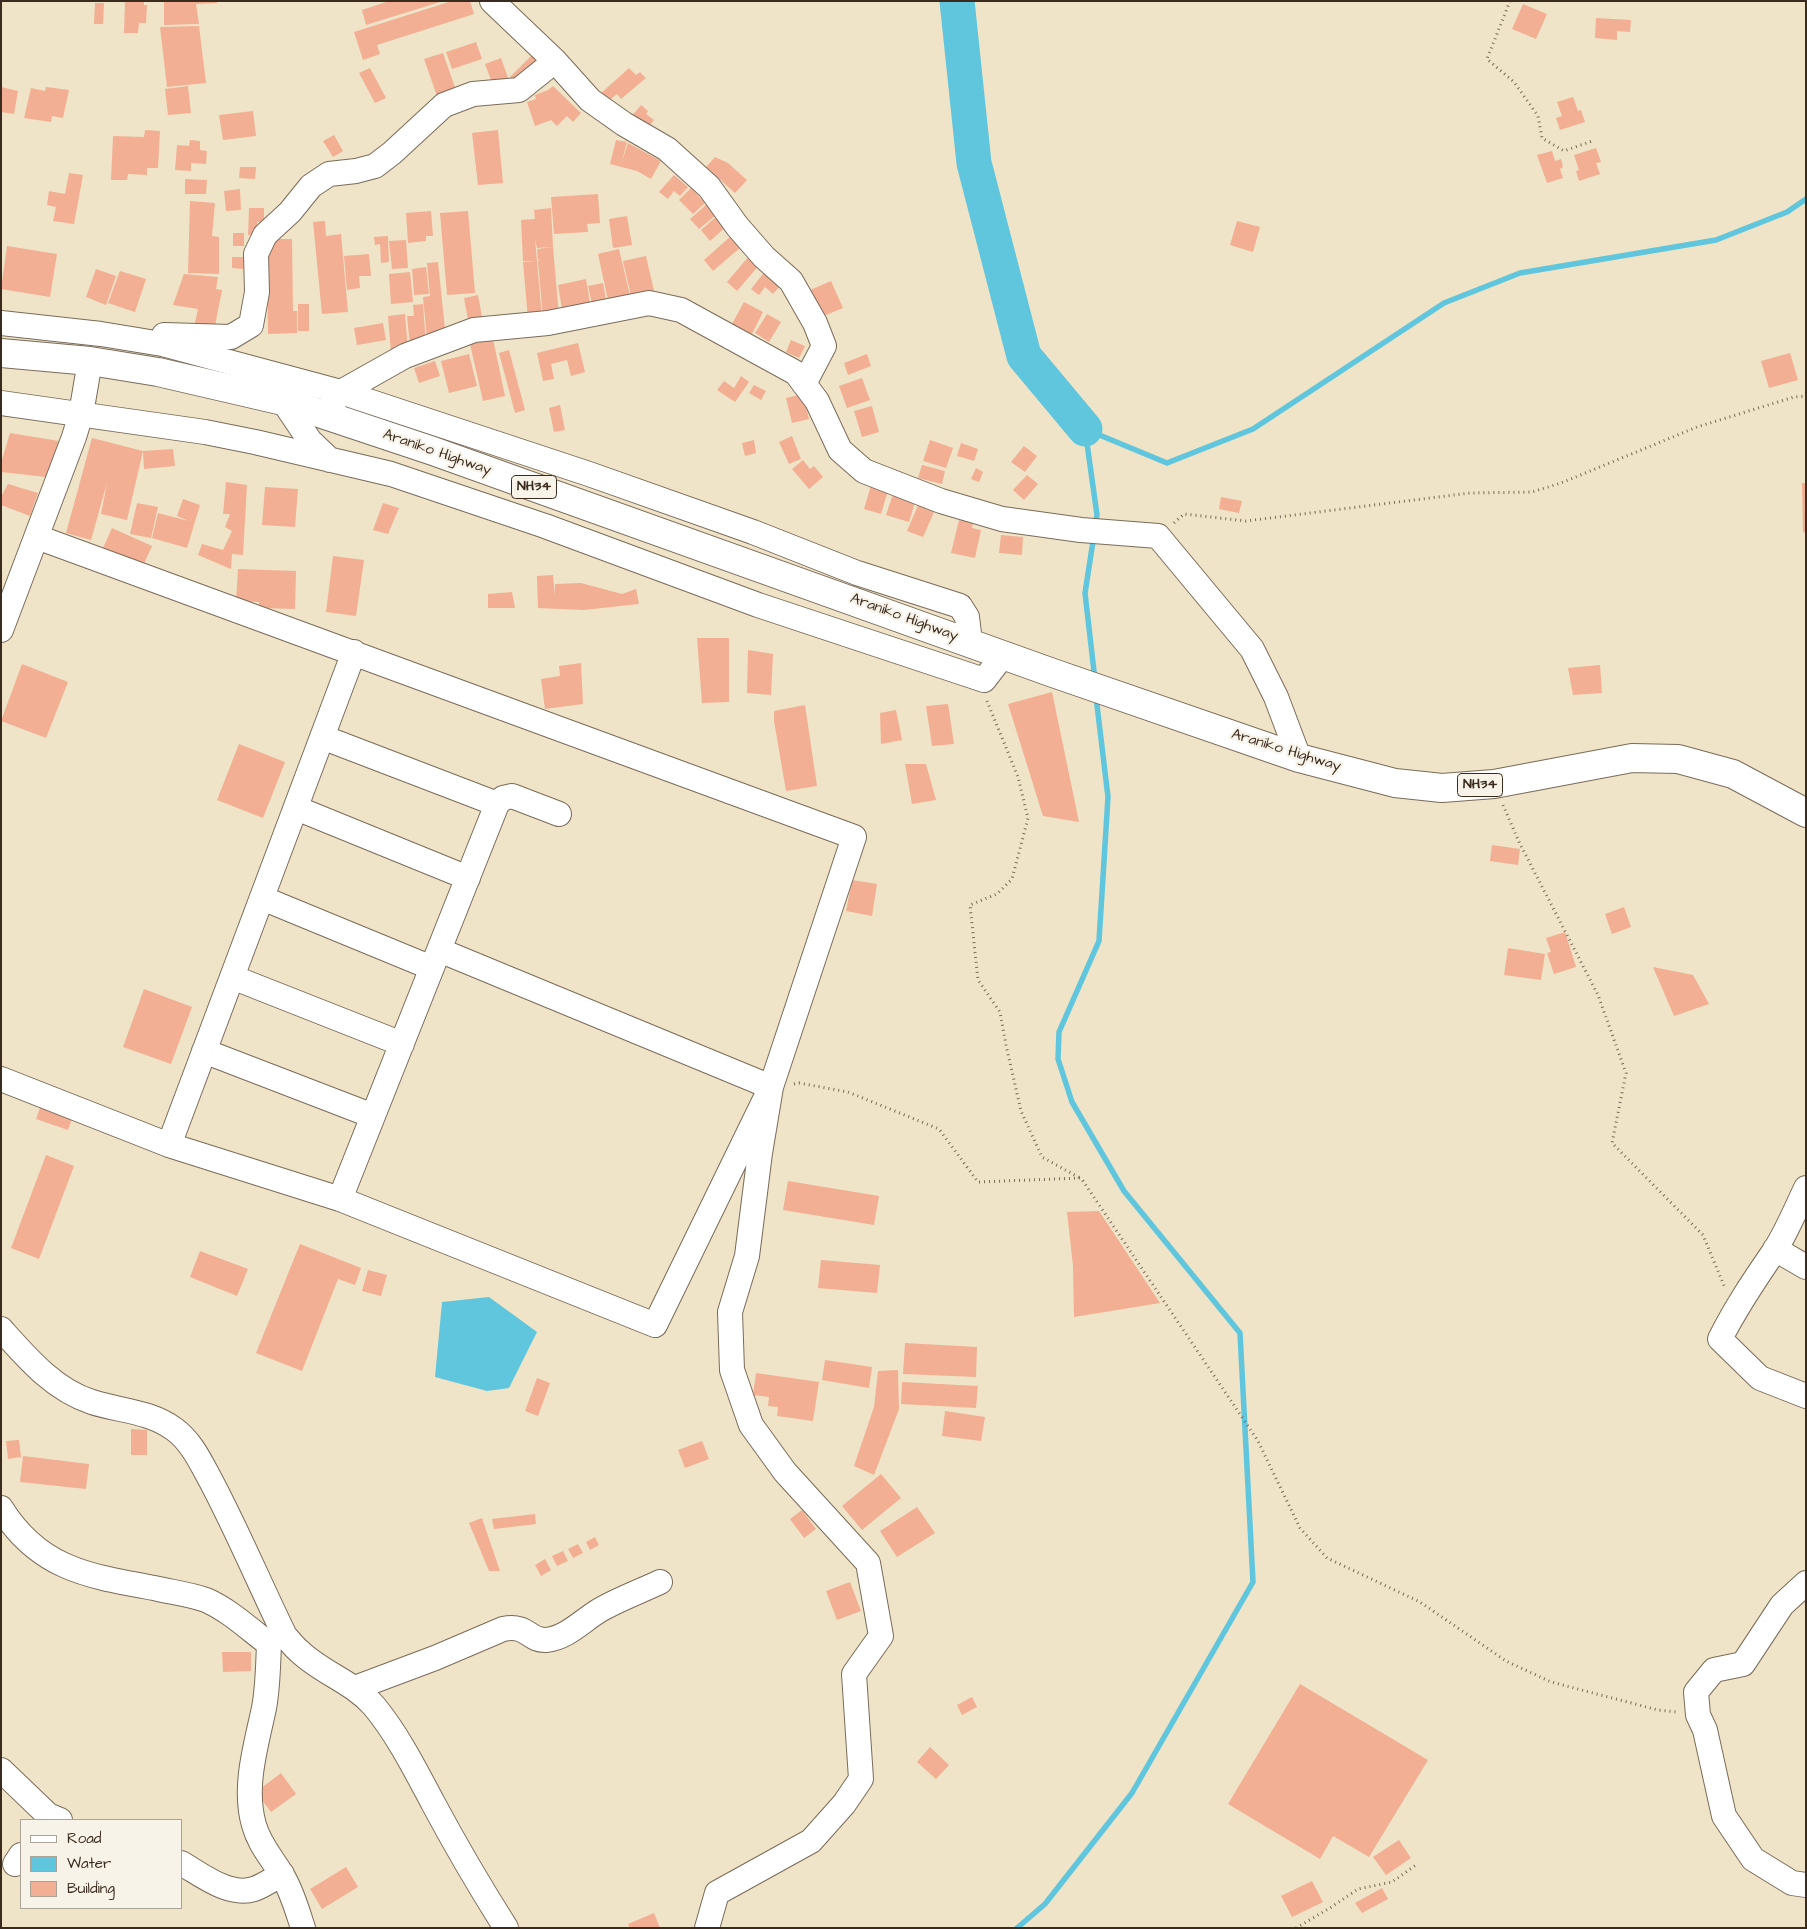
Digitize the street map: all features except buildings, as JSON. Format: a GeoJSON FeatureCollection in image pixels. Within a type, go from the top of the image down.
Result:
{"type":"FeatureCollection","features":[{"type":"Feature","properties":{"kind":"highway","name":"Araniko Highway"},"geometry":{"type":"LineString","coordinates":[[1,353],[90,361],[158,372],[283,401],[493,472],[1151,707],[1300,758],[1395,783],[1442,788],[1494,784],[1632,758],[1678,759],[1733,774],[1806,813]]}},
{"type":"Feature","properties":{"kind":"street"},"geometry":{"type":"LineString","coordinates":[[492,1],[555,61],[590,100],[624,124],[667,149],[709,187],[737,226],[764,256],[791,281],[815,323],[824,346],[804,384]]}},
{"type":"Feature","properties":{"kind":"street"},"geometry":{"type":"LineString","coordinates":[[101,334],[231,337],[251,325],[257,292],[256,254],[265,235],[290,212],[311,186],[329,174],[356,171],[375,166],[392,153],[444,104],[473,94],[519,90],[555,61]]}},
{"type":"Feature","properties":{"kind":"street"},"geometry":{"type":"LineString","coordinates":[[325,414],[341,392],[405,356],[474,330],[548,324],[649,303],[682,310],[796,373],[817,401],[840,450],[864,471],[941,500],[1002,519],[1106,533],[1158,536],[1252,650],[1276,697],[1300,758]]}},
{"type":"Feature","properties":{"kind":"street"},"geometry":{"type":"LineString","coordinates":[[1,323],[101,334],[162,344],[341,392],[589,474],[753,532],[857,574],[960,606],[967,617],[970,642]]}},
{"type":"Feature","properties":{"kind":"street"},"geometry":{"type":"LineString","coordinates":[[3,622],[37,537],[81,414],[90,361]]}},
{"type":"Feature","properties":{"kind":"street"},"geometry":{"type":"LineString","coordinates":[[283,401],[310,441],[330,460]]}},
{"type":"Feature","properties":{"kind":"street"},"geometry":{"type":"LineString","coordinates":[[1,403],[205,432],[391,474],[546,526],[758,605],[984,680],[1004,654]]}},
{"type":"Feature","properties":{"kind":"street"},"geometry":{"type":"LineString","coordinates":[[482,504],[504,446]]}},
{"type":"Feature","properties":{"kind":"street"},"geometry":{"type":"LineString","coordinates":[[589,474],[590,507]]}},
{"type":"Feature","properties":{"kind":"street"},"geometry":{"type":"LineString","coordinates":[[546,526],[555,494]]}},
{"type":"Feature","properties":{"kind":"street"},"geometry":{"type":"LineString","coordinates":[[642,561],[654,529]]}},
{"type":"Feature","properties":{"kind":"street"},"geometry":{"type":"LineString","coordinates":[[1,1078],[169,1145],[340,1199],[655,1325],[771,1087],[854,837],[37,537]]}},
{"type":"Feature","properties":{"kind":"street"},"geometry":{"type":"LineString","coordinates":[[707,585],[718,552]]}},
{"type":"Feature","properties":{"kind":"street"},"geometry":{"type":"LineString","coordinates":[[758,605],[770,570]]}},
{"type":"Feature","properties":{"kind":"street"},"geometry":{"type":"LineString","coordinates":[[922,659],[931,628]]}},
{"type":"Feature","properties":{"kind":"street"},"geometry":{"type":"LineString","coordinates":[[169,1145],[354,652]]}},
{"type":"Feature","properties":{"kind":"street"},"geometry":{"type":"LineString","coordinates":[[322,737],[497,804]]}},
{"type":"Feature","properties":{"kind":"street"},"geometry":{"type":"LineString","coordinates":[[340,1199],[497,804],[503,798],[512,796],[559,814]]}},
{"type":"Feature","properties":{"kind":"street"},"geometry":{"type":"LineString","coordinates":[[296,808],[468,878]]}},
{"type":"Feature","properties":{"kind":"street"},"geometry":{"type":"LineString","coordinates":[[262,898],[436,959],[771,1087]]}},
{"type":"Feature","properties":{"kind":"street"},"geometry":{"type":"LineString","coordinates":[[232,976],[402,1044]]}},
{"type":"Feature","properties":{"kind":"street"},"geometry":{"type":"LineString","coordinates":[[204,1051],[373,1116]]}},
{"type":"Feature","properties":{"kind":"street"},"geometry":{"type":"LineString","coordinates":[[707,1928],[717,1893],[811,1841],[844,1804],[861,1779],[854,1674],[881,1636],[868,1563],[785,1472],[750,1425],[732,1370],[730,1312],[746,1256],[771,1087]]}},
{"type":"Feature","properties":{"kind":"street"},"geometry":{"type":"LineString","coordinates":[[1806,1188],[1787,1228],[1734,1310],[1720,1339],[1760,1378],[1806,1396]]}},
{"type":"Feature","properties":{"kind":"street"},"geometry":{"type":"LineString","coordinates":[[1775,1249],[1806,1267]]}},
{"type":"Feature","properties":{"kind":"street"},"geometry":{"type":"LineString","coordinates":[[1,1329],[43,1374],[66,1389],[90,1402],[143,1413],[159,1419],[176,1430],[190,1444],[234,1524],[277,1640],[256,1739],[250,1780],[250,1804],[260,1843],[282,1874],[293,1898],[303,1928]]}},
{"type":"Feature","properties":{"kind":"street"},"geometry":{"type":"LineString","coordinates":[[1,1508],[20,1533],[41,1554],[71,1570],[99,1578],[206,1600],[298,1651],[355,1688],[374,1706],[390,1729],[416,1771],[478,1885],[506,1928]]}},
{"type":"Feature","properties":{"kind":"street"},"geometry":{"type":"LineString","coordinates":[[355,1688],[435,1658],[503,1629],[513,1627],[525,1629],[534,1637],[544,1640],[557,1637],[601,1610],[660,1582]]}},
{"type":"Feature","properties":{"kind":"street"},"geometry":{"type":"LineString","coordinates":[[1806,1583],[1782,1605],[1743,1664],[1714,1670],[1696,1692],[1698,1715],[1705,1730],[1724,1816],[1753,1859],[1792,1883],[1806,1885]]}},
{"type":"Feature","properties":{"kind":"street"},"geometry":{"type":"LineString","coordinates":[[1,1770],[51,1818]]}},
{"type":"Feature","properties":{"kind":"street"},"geometry":{"type":"LineString","coordinates":[[182,1864],[228,1889],[243,1891],[255,1889],[282,1874]]}},
{"type":"Feature","properties":{"kind":"path"},"geometry":{"type":"LineString","coordinates":[[1510,1],[1487,59],[1514,82],[1538,116],[1542,138],[1564,151],[1592,141]]}},
{"type":"Feature","properties":{"kind":"path"},"geometry":{"type":"LineString","coordinates":[[1158,536],[1184,514],[1246,521],[1470,492],[1532,492],[1561,483],[1697,427],[1794,397],[1806,396]]}},
{"type":"Feature","properties":{"kind":"path"},"geometry":{"type":"LineString","coordinates":[[984,680],[987,701],[1018,777],[1028,818],[1012,879],[998,894],[970,905],[978,980],[1000,1012],[1021,1111],[1042,1157],[1081,1178],[1258,1441],[1300,1528],[1327,1558],[1420,1602],[1506,1662],[1551,1682],[1658,1710],[1698,1715]]}},
{"type":"Feature","properties":{"kind":"path"},"geometry":{"type":"LineString","coordinates":[[1494,784],[1519,842],[1598,995],[1626,1073],[1612,1143],[1702,1235],[1734,1310]]}},
{"type":"Feature","properties":{"kind":"path"},"geometry":{"type":"LineString","coordinates":[[771,1087],[799,1083],[848,1092],[939,1129],[978,1182],[1081,1178]]}},
{"type":"Feature","properties":{"kind":"path"},"geometry":{"type":"LineString","coordinates":[[1296,1928],[1358,1889],[1392,1882],[1416,1865]]}},
{"type":"Feature","properties":{"kind":"water"},"geometry":{"type":"Polygon","coordinates":[[[489,1297],[537,1332],[509,1388],[487,1391],[435,1377],[442,1302],[489,1297]]]}},
{"type":"Feature","properties":{"kind":"waterway"},"geometry":{"type":"LineString","coordinates":[[957,1],[974,163],[1024,356],[1085,429]]}},
{"type":"Feature","properties":{"kind":"waterway"},"geometry":{"type":"LineString","coordinates":[[1085,429],[1167,463],[1253,429],[1444,303],[1520,273],[1716,240],[1787,212],[1806,199]]}},
{"type":"Feature","properties":{"kind":"waterway"},"geometry":{"type":"LineString","coordinates":[[1085,429],[1097,515],[1095,526]]}},
{"type":"Feature","properties":{"kind":"waterway"},"geometry":{"type":"LineString","coordinates":[[1094,535],[1085,593],[1095,680]]}},
{"type":"Feature","properties":{"kind":"waterway"},"geometry":{"type":"LineString","coordinates":[[1017,1928],[1045,1904],[1132,1793],[1253,1582],[1240,1333],[1124,1191],[1072,1102],[1058,1059],[1059,1032],[1099,941],[1108,797],[1096,697]]}}]}
